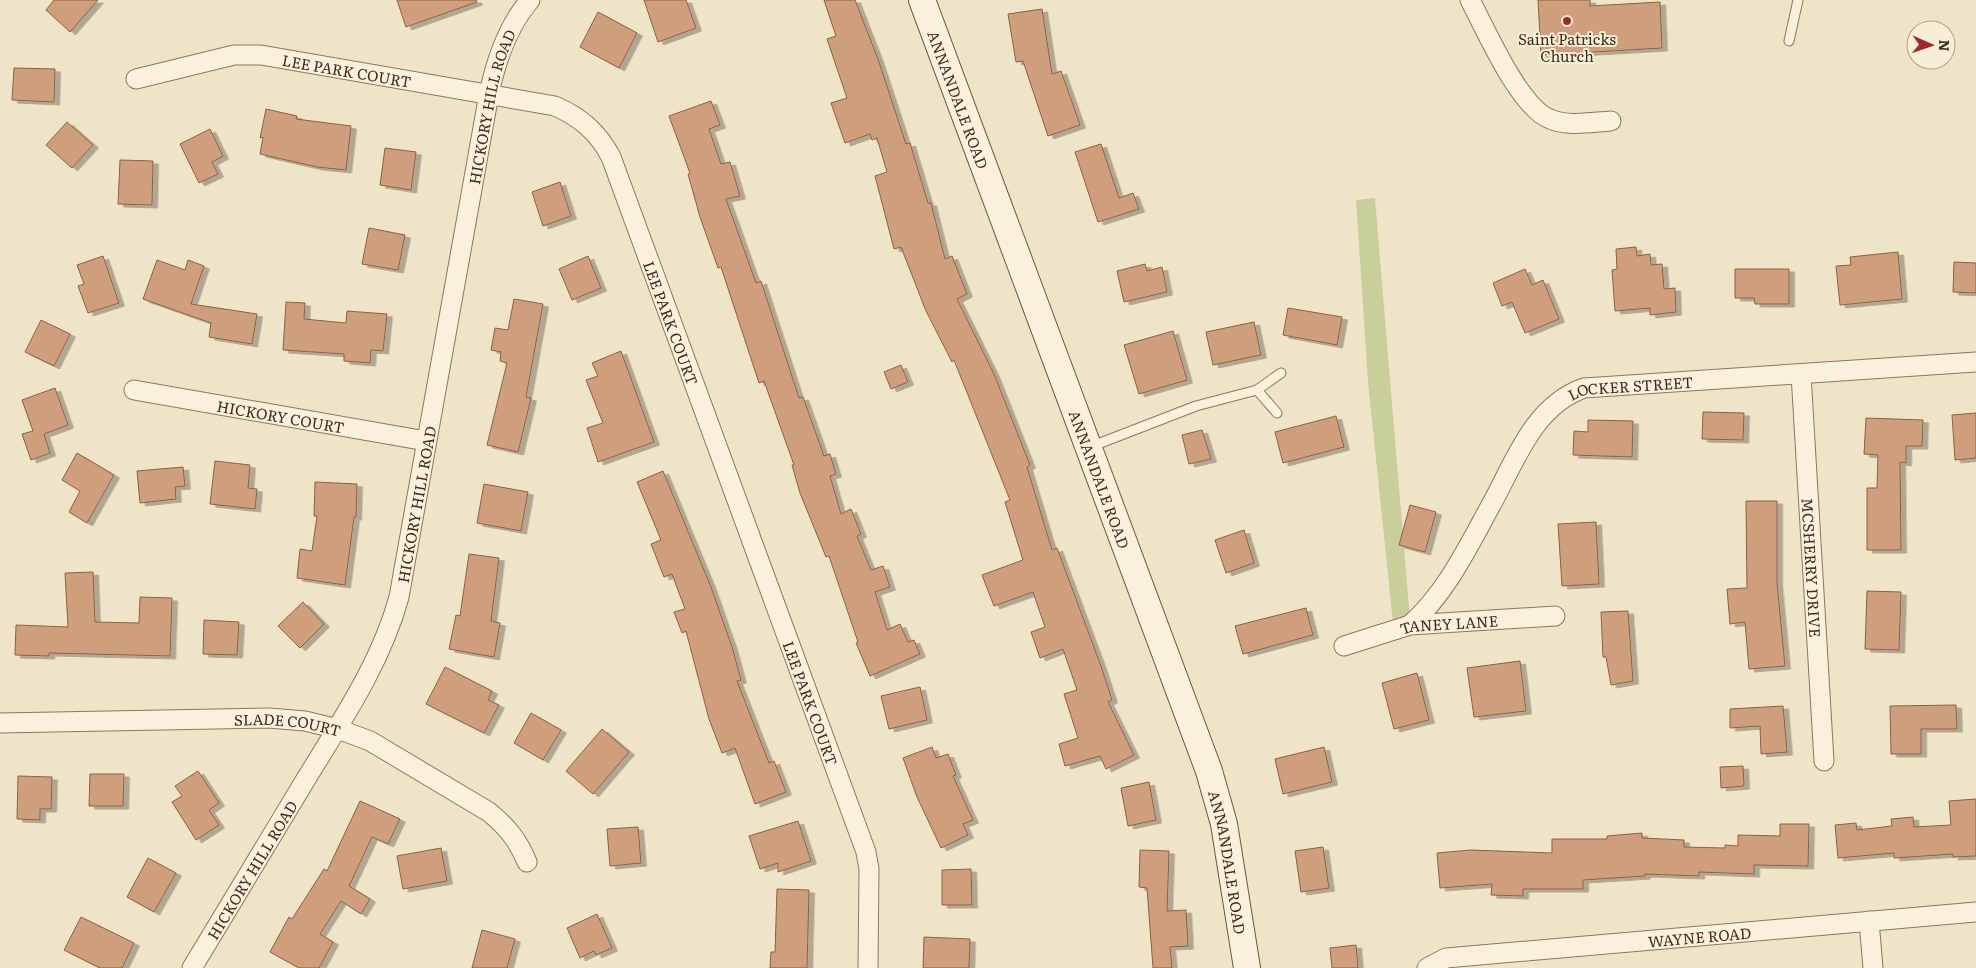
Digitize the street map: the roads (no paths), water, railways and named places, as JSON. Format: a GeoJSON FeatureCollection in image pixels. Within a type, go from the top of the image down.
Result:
{"type":"FeatureCollection","features":[{"type":"Feature","properties":{"kind":"main road","name":"ANNANDALE ROAD"},"geometry":{"type":"LineString","coordinates":[[922,0],[1209,771],[1224,824],[1247,968]]}},
{"type":"Feature","properties":{"kind":"street","name":"HICKORY HILL ROAD"},"geometry":{"type":"LineString","coordinates":[[192,968],[338,729],[380,652],[392,621],[399,596],[496,62],[508,32],[530,0]]}},
{"type":"Feature","properties":{"kind":"street"},"geometry":{"type":"LineString","coordinates":[[1470,0],[1524,98],[1536,112],[1551,120],[1569,123],[1611,121]]}},
{"type":"Feature","properties":{"kind":"street","name":"LEE PARK COURT"},"geometry":{"type":"LineString","coordinates":[[136,79],[234,55],[260,55],[555,106],[574,115],[593,130],[611,157],[866,852],[869,869],[868,968]]}},
{"type":"Feature","properties":{"kind":"street","name":"LOCKER STREET"},"geometry":{"type":"LineString","coordinates":[[1410,625],[1426,611],[1443,590],[1523,443],[1554,406],[1569,393],[1584,388],[1976,362]]}},
{"type":"Feature","properties":{"kind":"street","name":"MCSHERRY DRIVE"},"geometry":{"type":"LineString","coordinates":[[1801,374],[1824,760]]}},
{"type":"Feature","properties":{"kind":"street","name":"HICKORY COURT"},"geometry":{"type":"LineString","coordinates":[[134,390],[426,441]]}},
{"type":"Feature","properties":{"kind":"street","name":"TANEY LANE"},"geometry":{"type":"LineString","coordinates":[[1344,646],[1410,625],[1555,616]]}},
{"type":"Feature","properties":{"kind":"street","name":"SLADE COURT"},"geometry":{"type":"LineString","coordinates":[[0,723],[269,718],[305,721],[338,729],[370,741],[489,812],[505,825],[518,842],[527,862]]}},
{"type":"Feature","properties":{"kind":"street","name":"WAYNE ROAD"},"geometry":{"type":"LineString","coordinates":[[1427,968],[1446,958],[1976,912]]}},
{"type":"Feature","properties":{"kind":"street"},"geometry":{"type":"LineString","coordinates":[[1869,921],[1873,968]]}},
{"type":"Feature","properties":{"kind":"lane"},"geometry":{"type":"LineString","coordinates":[[1789,41],[1798,0]]}},
{"type":"Feature","properties":{"kind":"lane"},"geometry":{"type":"LineString","coordinates":[[1089,448],[1196,406],[1257,390],[1281,373]]}},
{"type":"Feature","properties":{"kind":"lane"},"geometry":{"type":"LineString","coordinates":[[1257,390],[1277,413]]}},
{"type":"Feature","properties":{"kind":"place","name":"Saint Patricks Church"},"geometry":{"type":"Point","coordinates":[1567,21]}}]}
